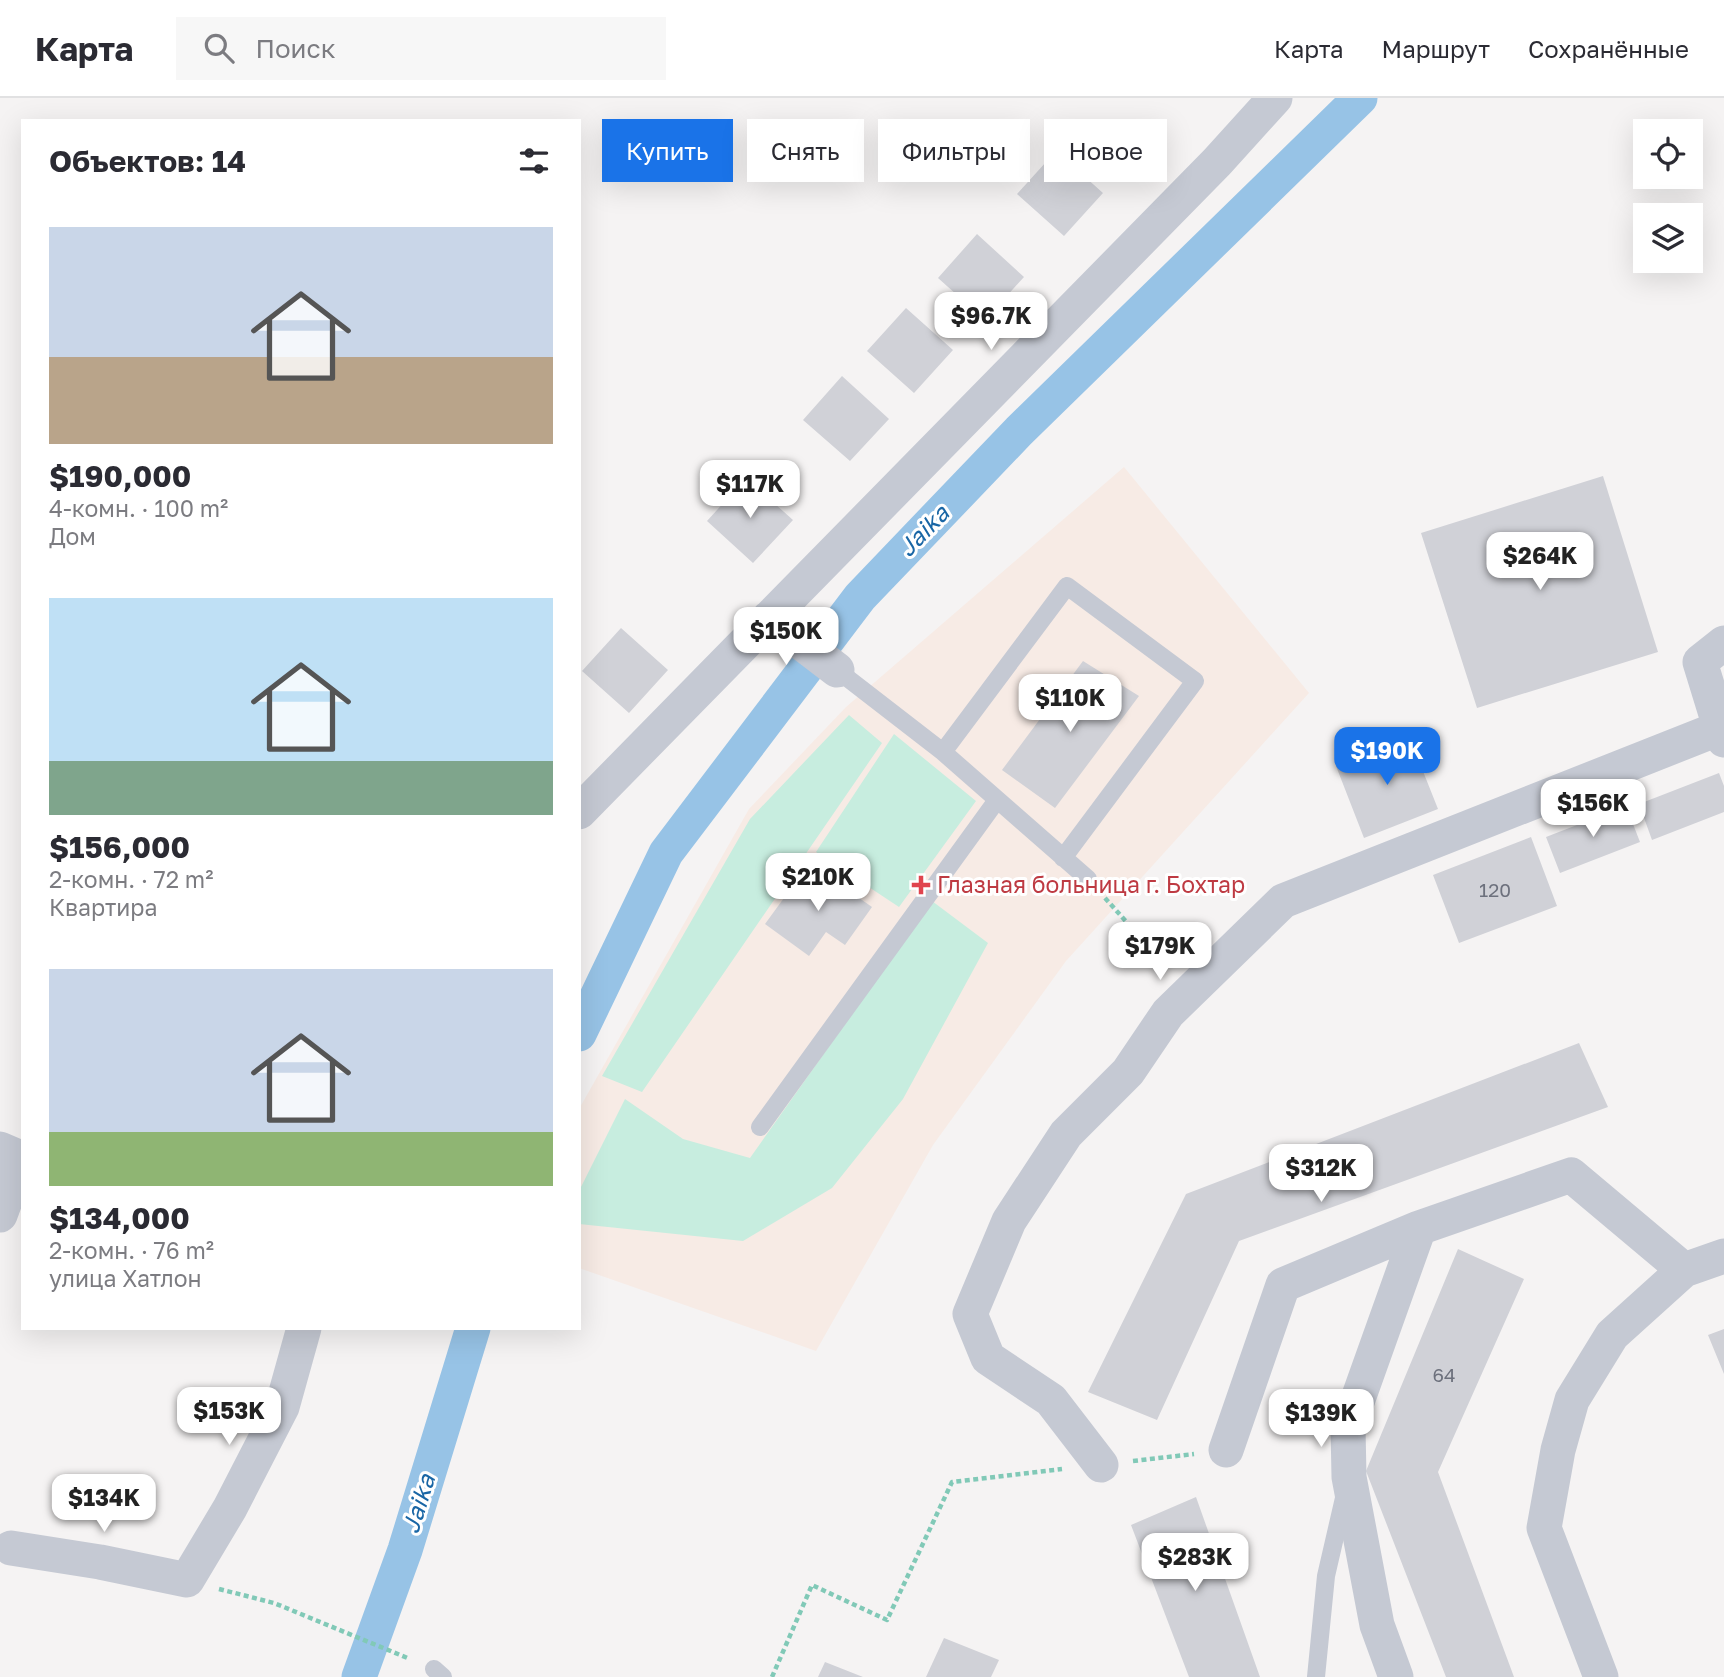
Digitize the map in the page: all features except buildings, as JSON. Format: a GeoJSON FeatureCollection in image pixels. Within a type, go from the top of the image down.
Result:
{"type":"FeatureCollection","features":[{"type":"Feature","properties":{"kind":"street"},"geometry":{"type":"LineString","coordinates":[[581,810],[1217,162],[1275,98]]}},
{"type":"Feature","properties":{"kind":"street"},"geometry":{"type":"LineString","coordinates":[[769,618],[837,670]]}},
{"type":"Feature","properties":{"kind":"street"},"geometry":{"type":"LineString","coordinates":[[1101,1465],[1051,1400],[988,1358],[970,1314],[1009,1221],[1066,1134],[1128,1072],[1168,1013],[1283,901],[1722,734],[1700,662],[1724,643]]}},
{"type":"Feature","properties":{"kind":"street"},"geometry":{"type":"LineString","coordinates":[[0,1149],[21,1158],[10,1202]]}},
{"type":"Feature","properties":{"kind":"street"},"geometry":{"type":"LineString","coordinates":[[1226,1450],[1283,1285],[1419,1228],[1571,1175],[1685,1270]]}},
{"type":"Feature","properties":{"kind":"street"},"geometry":{"type":"LineString","coordinates":[[1396,1677],[1377,1625],[1349,1477],[1348,1427],[1419,1228]]}},
{"type":"Feature","properties":{"kind":"street"},"geometry":{"type":"LineString","coordinates":[[1601,1677],[1544,1528],[1558,1450],[1572,1400],[1612,1335],[1685,1270],[1724,1256]]}},
{"type":"Feature","properties":{"kind":"street"},"geometry":{"type":"LineString","coordinates":[[4,1554],[100,1562],[187,1580],[230,1508],[282,1407],[301,1330]]}},
{"type":"Feature","properties":{"kind":"lane"},"geometry":{"type":"LineString","coordinates":[[943,752],[1067,586],[1195,681],[1063,858]]}},
{"type":"Feature","properties":{"kind":"lane"},"geometry":{"type":"LineString","coordinates":[[837,670],[943,752],[1088,879]]}},
{"type":"Feature","properties":{"kind":"lane"},"geometry":{"type":"LineString","coordinates":[[760,1127],[998,800]]}},
{"type":"Feature","properties":{"kind":"lane"},"geometry":{"type":"LineString","coordinates":[[1316,1677],[1326,1576],[1349,1477]]}},
{"type":"Feature","properties":{"kind":"path"},"geometry":{"type":"LineString","coordinates":[[1088,879],[1190,992]]}},
{"type":"Feature","properties":{"kind":"path"},"geometry":{"type":"LineString","coordinates":[[772,1677],[812,1585],[887,1620],[951,1482],[1226,1450]]}},
{"type":"Feature","properties":{"kind":"path"},"geometry":{"type":"LineString","coordinates":[[187,1580],[274,1603],[439,1673]]}},
{"type":"Feature","properties":{"kind":"shaded area","name":"Глазная больница г. Бохтар"},"geometry":{"type":"Polygon","coordinates":[[[1124,467],[1309,693],[1066,961],[933,1145],[816,1351],[581,1269],[581,1105],[749,809],[846,707],[1124,467]]]}},
{"type":"Feature","properties":{"kind":"green space"},"geometry":{"type":"Polygon","coordinates":[[[849,715],[882,743],[642,1092],[602,1076],[750,819],[849,715]]]}},
{"type":"Feature","properties":{"kind":"green space"},"geometry":{"type":"Polygon","coordinates":[[[894,734],[976,801],[899,907],[816,852],[894,734]]]}},
{"type":"Feature","properties":{"kind":"green space"},"geometry":{"type":"Polygon","coordinates":[[[932,901],[988,943],[903,1099],[832,1188],[743,1241],[581,1224],[581,1187],[625,1099],[683,1139],[750,1158],[932,901]]]}},
{"type":"Feature","properties":{"kind":"waterway","name":"Jaika"},"geometry":{"type":"LineString","coordinates":[[581,1030],[666,853],[860,597],[1019,431],[1360,98]]}},
{"type":"Feature","properties":{"kind":"waterway","name":"Jaika"},"geometry":{"type":"LineString","coordinates":[[359,1677],[405,1550],[472,1330]]}},
{"type":"Feature","properties":{"kind":"place","name":"Глазная больница г. Бохтар"},"geometry":{"type":"Point","coordinates":[921,885]}}]}
